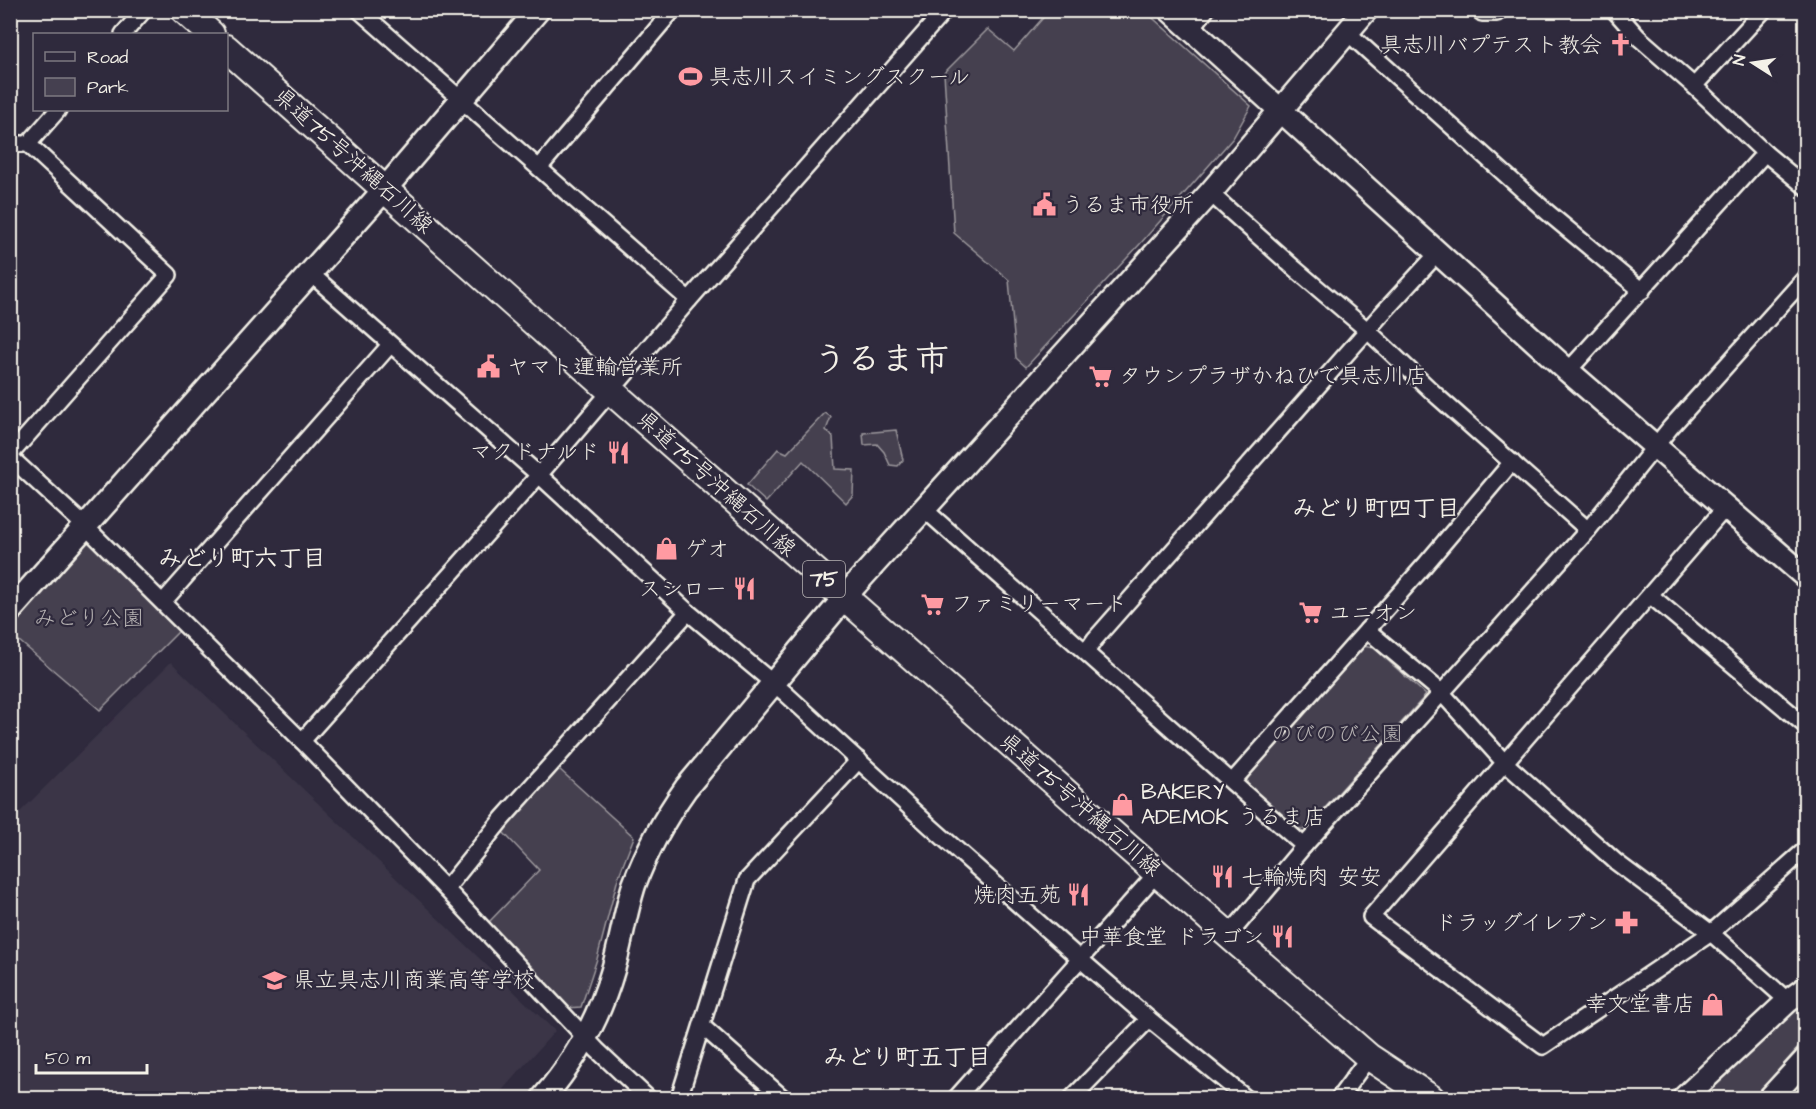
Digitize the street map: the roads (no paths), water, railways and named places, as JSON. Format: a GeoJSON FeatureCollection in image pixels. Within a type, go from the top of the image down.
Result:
{"type":"FeatureCollection","features":[{"type":"Feature","properties":{"kind":"main road"},"geometry":{"type":"LineString","coordinates":[[184,10],[210,33]]}},
{"type":"Feature","properties":{"kind":"main road","name":"県道75号沖縄石川線"},"geometry":{"type":"LineString","coordinates":[[228,50],[1157,873],[1369,1057],[1431,1098]]}},
{"type":"Feature","properties":{"kind":"street"},"geometry":{"type":"LineString","coordinates":[[124,33],[144,10]]}},
{"type":"Feature","properties":{"kind":"street"},"geometry":{"type":"LineString","coordinates":[[359,10],[689,300]]}},
{"type":"Feature","properties":{"kind":"street"},"geometry":{"type":"LineString","coordinates":[[10,611],[385,189],[538,10]]}},
{"type":"Feature","properties":{"kind":"street"},"geometry":{"type":"LineString","coordinates":[[539,168],[673,10]]}},
{"type":"Feature","properties":{"kind":"street"},"geometry":{"type":"LineString","coordinates":[[303,741],[945,10]]}},
{"type":"Feature","properties":{"kind":"street"},"geometry":{"type":"LineString","coordinates":[[1170,10],[1568,371],[1806,577]]}},
{"type":"Feature","properties":{"kind":"street"},"geometry":{"type":"LineString","coordinates":[[1191,29],[1206,10]]}},
{"type":"Feature","properties":{"kind":"street"},"geometry":{"type":"LineString","coordinates":[[543,1098],[567,1069],[595,1021],[613,970],[633,888],[651,844],[686,788],[845,598],[1210,193],[1366,10]]}},
{"type":"Feature","properties":{"kind":"street"},"geometry":{"type":"LineString","coordinates":[[1479,10],[1482,13],[1497,13],[1500,10]]}},
{"type":"Feature","properties":{"kind":"street"},"geometry":{"type":"LineString","coordinates":[[1614,10],[1638,37],[1806,187]]}},
{"type":"Feature","properties":{"kind":"street"},"geometry":{"type":"LineString","coordinates":[[1694,86],[1764,10]]}},
{"type":"Feature","properties":{"kind":"street"},"geometry":{"type":"LineString","coordinates":[[1347,32],[1547,213],[1642,291]]}},
{"type":"Feature","properties":{"kind":"street"},"geometry":{"type":"LineString","coordinates":[[28,144],[57,111]]}},
{"type":"Feature","properties":{"kind":"street"},"geometry":{"type":"LineString","coordinates":[[10,144],[28,144],[169,275],[10,456],[86,527],[303,741],[586,1039],[648,1098]]}},
{"type":"Feature","properties":{"kind":"street"},"geometry":{"type":"LineString","coordinates":[[1568,371],[1766,153]]}},
{"type":"Feature","properties":{"kind":"street"},"geometry":{"type":"LineString","coordinates":[[1210,193],[1367,330],[1438,397],[1588,530]]}},
{"type":"Feature","properties":{"kind":"street"},"geometry":{"type":"LineString","coordinates":[[1086,652],[1367,330],[1438,253]]}},
{"type":"Feature","properties":{"kind":"street"},"geometry":{"type":"LineString","coordinates":[[310,273],[539,475],[688,612],[785,693],[1080,960],[1246,1098]]}},
{"type":"Feature","properties":{"kind":"street"},"geometry":{"type":"LineString","coordinates":[[1229,935],[1304,846],[1588,530],[1654,447],[1806,277]]}},
{"type":"Feature","properties":{"kind":"street"},"geometry":{"type":"LineString","coordinates":[[162,602],[390,345]]}},
{"type":"Feature","properties":{"kind":"street"},"geometry":{"type":"LineString","coordinates":[[1232,782],[1424,566],[1512,462]]}},
{"type":"Feature","properties":{"kind":"street"},"geometry":{"type":"LineString","coordinates":[[1725,508],[1371,917],[1543,1046],[1711,933],[1806,849]]}},
{"type":"Feature","properties":{"kind":"street"},"geometry":{"type":"LineString","coordinates":[[924,509],[1304,846]]}},
{"type":"Feature","properties":{"kind":"street"},"geometry":{"type":"LineString","coordinates":[[1650,596],[1806,726]]}},
{"type":"Feature","properties":{"kind":"street"},"geometry":{"type":"LineString","coordinates":[[446,889],[503,818],[688,612]]}},
{"type":"Feature","properties":{"kind":"street"},"geometry":{"type":"LineString","coordinates":[[1367,630],[1441,692],[1504,762],[1616,862],[1797,994],[1684,1098]]}},
{"type":"Feature","properties":{"kind":"street"},"geometry":{"type":"LineString","coordinates":[[679,1098],[747,880],[859,760]]}},
{"type":"Feature","properties":{"kind":"street"},"geometry":{"type":"LineString","coordinates":[[956,1098],[1157,873]]}},
{"type":"Feature","properties":{"kind":"street"},"geometry":{"type":"LineString","coordinates":[[1072,1098],[1149,1019]]}},
{"type":"Feature","properties":{"kind":"street"},"geometry":{"type":"LineString","coordinates":[[702,1026],[783,1098]]}},
{"type":"Feature","properties":{"kind":"street"},"geometry":{"type":"LineString","coordinates":[[1339,1098],[1369,1057]]}},
{"type":"Feature","properties":{"kind":"street"},"geometry":{"type":"LineString","coordinates":[[1770,1098],[1806,1059]]}},
{"type":"Feature","properties":{"kind":"place","name":"具志川バプテスト教会"},"geometry":{"type":"Point","coordinates":[1620,45]}},
{"type":"Feature","properties":{"kind":"place","name":"具志川スイミングスクール"},"geometry":{"type":"Point","coordinates":[691,77]}},
{"type":"Feature","properties":{"kind":"place","name":"うるま市役所"},"geometry":{"type":"Point","coordinates":[1044,205]}},
{"type":"Feature","properties":{"kind":"place","name":"ヤマト運輸営業所"},"geometry":{"type":"Point","coordinates":[489,367]}},
{"type":"Feature","properties":{"kind":"place","name":"タウンプラザかねひで具志川店"},"geometry":{"type":"Point","coordinates":[1101,376]}},
{"type":"Feature","properties":{"kind":"place","name":"マクドナルド"},"geometry":{"type":"Point","coordinates":[618,452]}},
{"type":"Feature","properties":{"kind":"place","name":"ゲオ"},"geometry":{"type":"Point","coordinates":[667,549]}},
{"type":"Feature","properties":{"kind":"place","name":"スシロー"},"geometry":{"type":"Point","coordinates":[745,589]}},
{"type":"Feature","properties":{"kind":"place","name":"ファミリーマート"},"geometry":{"type":"Point","coordinates":[933,604]}},
{"type":"Feature","properties":{"kind":"place","name":"ユニオン"},"geometry":{"type":"Point","coordinates":[1311,613]}},
{"type":"Feature","properties":{"kind":"place","name":"BAKERY ADEMOK うるま店"},"geometry":{"type":"Point","coordinates":[1123,805]}},
{"type":"Feature","properties":{"kind":"place","name":"七輪焼肉 安安"},"geometry":{"type":"Point","coordinates":[1223,877]}},
{"type":"Feature","properties":{"kind":"place","name":"焼肉五苑"},"geometry":{"type":"Point","coordinates":[1079,895]}},
{"type":"Feature","properties":{"kind":"place","name":"ドラッグイレブン"},"geometry":{"type":"Point","coordinates":[1626,923]}},
{"type":"Feature","properties":{"kind":"place","name":"中華食堂 ドラゴン"},"geometry":{"type":"Point","coordinates":[1282,937]}},
{"type":"Feature","properties":{"kind":"place","name":"県立具志川商業高等学校"},"geometry":{"type":"Point","coordinates":[275,980]}},
{"type":"Feature","properties":{"kind":"place","name":"幸文堂書店"},"geometry":{"type":"Point","coordinates":[1713,1004]}},
{"type":"Feature","properties":{"kind":"district","name":"うるま市"},"geometry":{"type":"Point","coordinates":[881,360]}},
{"type":"Feature","properties":{"kind":"district","name":"みどり町四丁目"},"geometry":{"type":"Point","coordinates":[1376,509]}},
{"type":"Feature","properties":{"kind":"district","name":"みどり町六丁目"},"geometry":{"type":"Point","coordinates":[242,559]}},
{"type":"Feature","properties":{"kind":"district","name":"みどり町五丁目"},"geometry":{"type":"Point","coordinates":[907,1058]}},
{"type":"Feature","properties":{"kind":"park label","name":"みどり公園"},"geometry":{"type":"Point","coordinates":[89,618]}},
{"type":"Feature","properties":{"kind":"park label","name":"のびのび公園"},"geometry":{"type":"Point","coordinates":[1337,734]}}]}
